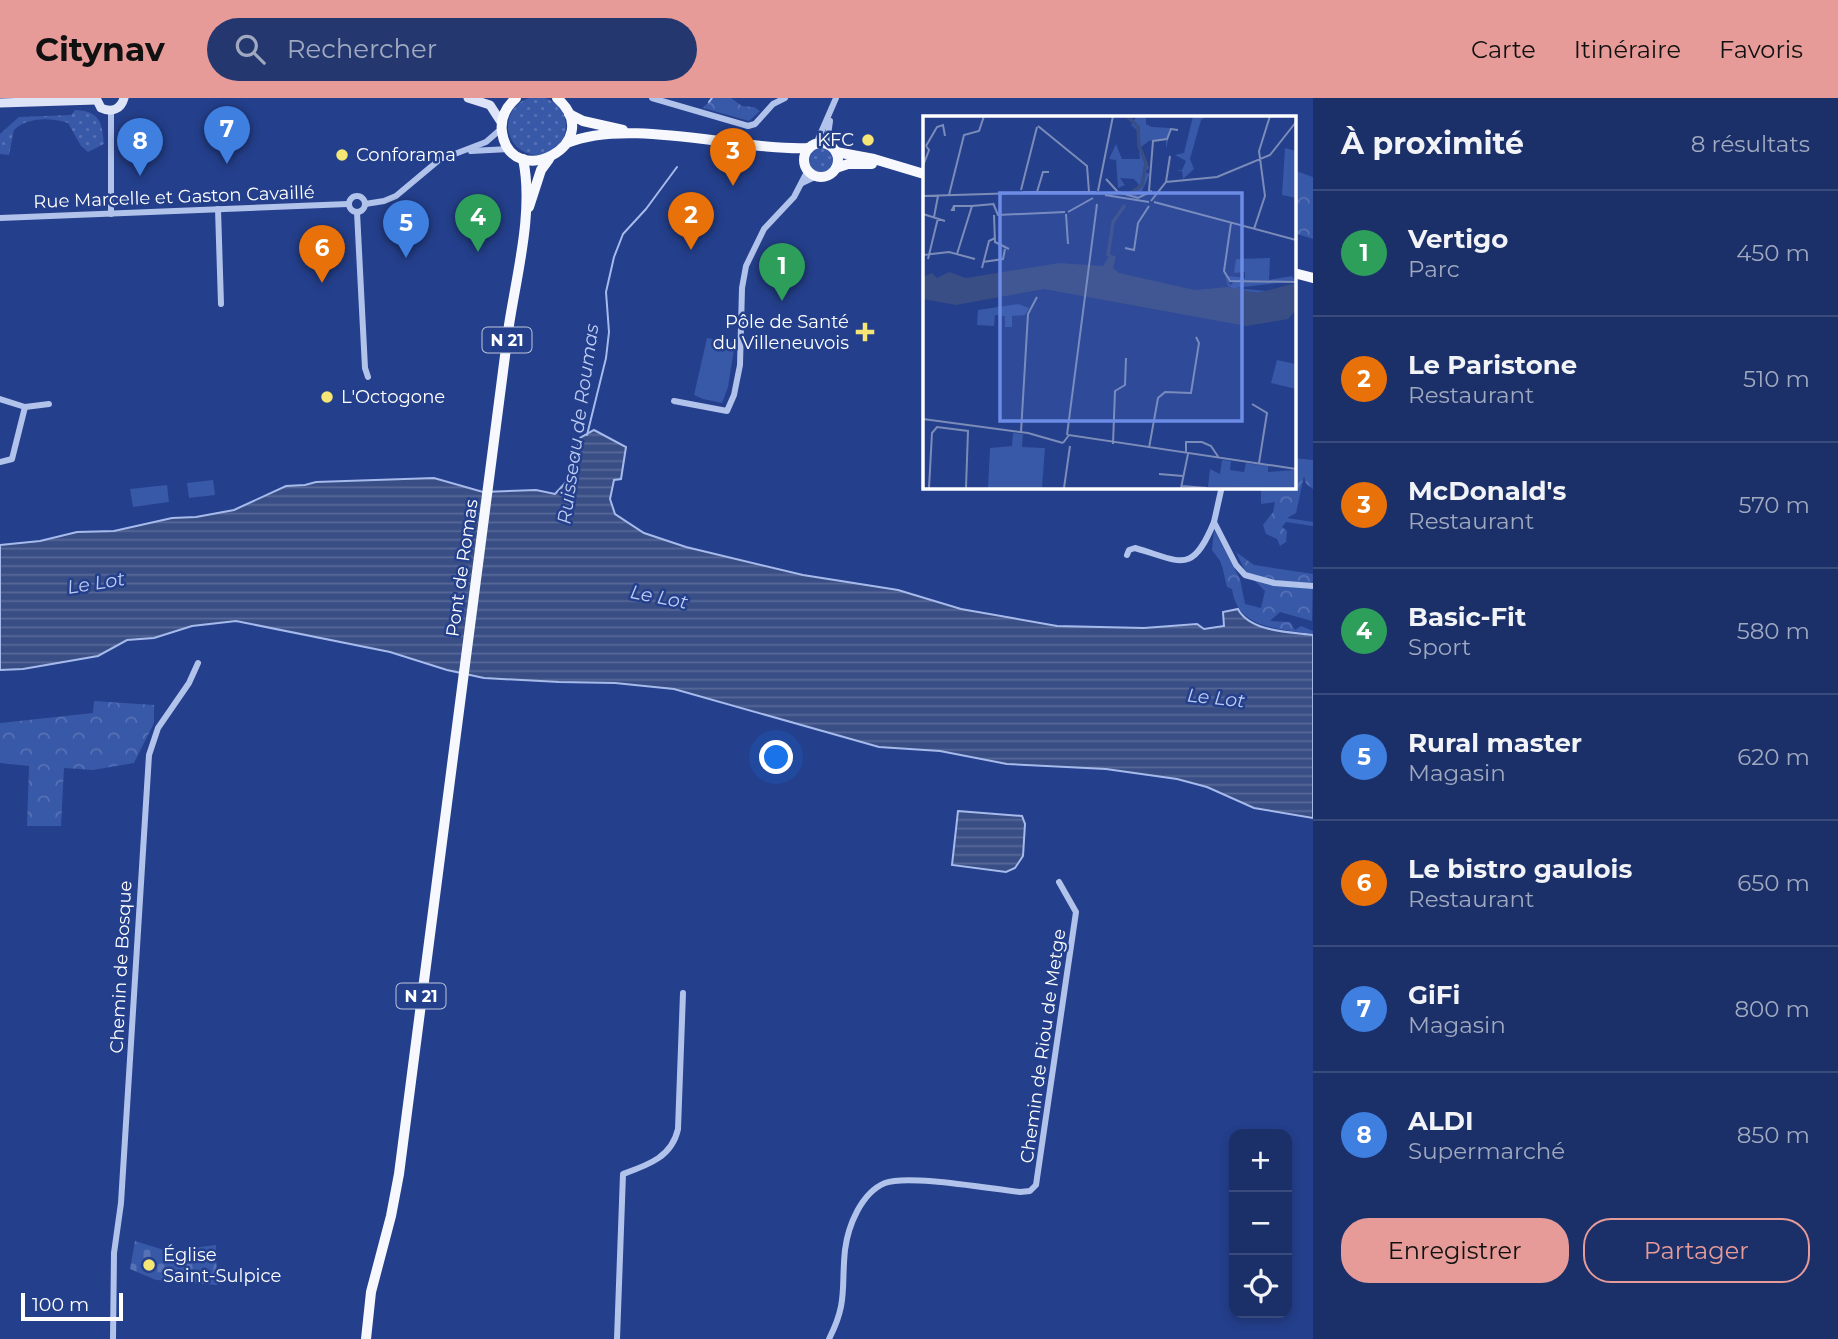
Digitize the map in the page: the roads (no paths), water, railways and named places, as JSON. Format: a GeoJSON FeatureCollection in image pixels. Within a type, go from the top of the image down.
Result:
{"type":"FeatureCollection","features":[{"type":"Feature","properties":{"kind":"main road"},"geometry":{"type":"LineString","coordinates":[[0,103],[96,99],[101,108],[111,110],[118,108],[124,98]]}},
{"type":"Feature","properties":{"kind":"main road"},"geometry":{"type":"LineString","coordinates":[[468,98],[490,105],[501,125],[509,149],[523,159],[532,161],[549,159],[562,150],[571,134],[569,114],[558,98]]}},
{"type":"Feature","properties":{"kind":"main road"},"geometry":{"type":"LineString","coordinates":[[501,125],[507,106],[516,98]]}},
{"type":"Feature","properties":{"kind":"main road"},"geometry":{"type":"LineString","coordinates":[[569,114],[583,121],[640,134]]}},
{"type":"Feature","properties":{"kind":"main road"},"geometry":{"type":"LineString","coordinates":[[567,143],[596,135],[640,134],[769,146],[813,146],[923,172]]}},
{"type":"Feature","properties":{"kind":"main road"},"geometry":{"type":"LineString","coordinates":[[769,146],[810,169],[829,175],[836,168],[848,164],[890,164]]}},
{"type":"Feature","properties":{"kind":"main road"},"geometry":{"type":"LineString","coordinates":[[810,169],[805,155],[813,146]]}},
{"type":"Feature","properties":{"kind":"main road"},"geometry":{"type":"LineString","coordinates":[[833,149],[838,163],[836,168]]}},
{"type":"Feature","properties":{"kind":"main road","name":"N 21"},"geometry":{"type":"LineString","coordinates":[[523,159],[527,178],[526,217]]}},
{"type":"Feature","properties":{"kind":"main road","name":"N 21"},"geometry":{"type":"LineString","coordinates":[[526,217],[541,170],[549,159]]}},
{"type":"Feature","properties":{"kind":"main road","name":"Pont de Romas"},"geometry":{"type":"LineString","coordinates":[[368,1339],[376,1268],[391,1216],[399,1174],[526,217]]}},
{"type":"Feature","properties":{"kind":"main road"},"geometry":{"type":"LineString","coordinates":[[1296,274],[1313,278]]}},
{"type":"Feature","properties":{"kind":"street"},"geometry":{"type":"LineString","coordinates":[[652,98],[748,126],[755,124],[773,104],[785,98]]}},
{"type":"Feature","properties":{"kind":"street"},"geometry":{"type":"LineString","coordinates":[[813,146],[836,98]]}},
{"type":"Feature","properties":{"kind":"street"},"geometry":{"type":"LineString","coordinates":[[832,109],[828,135],[833,149]]}},
{"type":"Feature","properties":{"kind":"street"},"geometry":{"type":"LineString","coordinates":[[111,110],[111,214]]}},
{"type":"Feature","properties":{"kind":"street"},"geometry":{"type":"LineString","coordinates":[[357,212],[365,204],[396,196],[439,160],[485,142],[501,125]]}},
{"type":"Feature","properties":{"kind":"street"},"geometry":{"type":"LineString","coordinates":[[465,151],[509,149]]}},
{"type":"Feature","properties":{"kind":"street"},"geometry":{"type":"LineString","coordinates":[[674,401],[727,411],[734,395],[740,365],[742,296],[746,266],[764,229],[794,197],[810,169]]}},
{"type":"Feature","properties":{"kind":"street"},"geometry":{"type":"LineString","coordinates":[[802,183],[810,169]]}},
{"type":"Feature","properties":{"kind":"street"},"geometry":{"type":"LineString","coordinates":[[357,212],[350,209],[348,204],[351,197],[356,195],[363,199],[365,204]]}},
{"type":"Feature","properties":{"kind":"street","name":"Rue Marcelle et Gaston Cavaillé"},"geometry":{"type":"LineString","coordinates":[[0,218],[348,204]]}},
{"type":"Feature","properties":{"kind":"street"},"geometry":{"type":"LineString","coordinates":[[218,209],[221,304]]}},
{"type":"Feature","properties":{"kind":"street"},"geometry":{"type":"LineString","coordinates":[[357,212],[365,368],[368,377]]}},
{"type":"Feature","properties":{"kind":"street"},"geometry":{"type":"LineString","coordinates":[[0,399],[26,407],[49,404]]}},
{"type":"Feature","properties":{"kind":"street"},"geometry":{"type":"LineString","coordinates":[[0,462],[12,459],[26,407]]}},
{"type":"Feature","properties":{"kind":"street"},"geometry":{"type":"LineString","coordinates":[[1127,555],[1129,550],[1135,548],[1171,561],[1188,559],[1205,544],[1214,522],[1222,488]]}},
{"type":"Feature","properties":{"kind":"street"},"geometry":{"type":"LineString","coordinates":[[1214,522],[1236,565],[1251,579],[1313,586]]}},
{"type":"Feature","properties":{"kind":"street","name":"Chemin de Bosque"},"geometry":{"type":"LineString","coordinates":[[113,1339],[114,1253],[121,1203],[149,755],[158,727],[190,683],[198,663]]}},
{"type":"Feature","properties":{"kind":"street","name":"Chemin de Riou de Metge"},"geometry":{"type":"LineString","coordinates":[[829,1339],[843,1304],[847,1237],[856,1213],[870,1194],[883,1184],[910,1180],[1020,1192],[1031,1191],[1036,1185],[1076,912],[1059,882]]}},
{"type":"Feature","properties":{"kind":"street"},"geometry":{"type":"LineString","coordinates":[[617,1339],[623,1174],[666,1154],[675,1143],[678,1129],[684,993]]}},
{"type":"Feature","properties":{"kind":"water","name":"Le Lot"},"geometry":{"type":"Polygon","coordinates":[[[594,430],[626,447],[621,479],[614,480],[610,499],[615,514],[644,533],[686,547],[803,575],[898,590],[961,609],[1057,626],[1144,628],[1197,624],[1204,629],[1224,626],[1223,612],[1238,609],[1244,617],[1261,627],[1313,635],[1313,818],[1254,808],[1207,787],[1177,779],[1106,769],[1007,764],[940,751],[879,747],[674,689],[615,683],[484,678],[447,670],[390,652],[236,621],[192,626],[154,638],[127,640],[98,656],[23,669],[0,670],[0,545],[40,541],[77,532],[114,531],[172,518],[234,510],[286,486],[316,482],[434,478],[483,492],[536,490],[555,494],[569,479],[580,438],[594,430]]]}},
{"type":"Feature","properties":{"kind":"water"},"geometry":{"type":"Polygon","coordinates":[[[958,811],[1022,816],[1025,824],[1023,856],[1015,868],[1006,872],[952,865],[958,811]]]}},
{"type":"Feature","properties":{"kind":"waterway","name":"Ruisseau de Roumas"},"geometry":{"type":"LineString","coordinates":[[709,102],[712,98]]}},
{"type":"Feature","properties":{"kind":"waterway","name":"Ruisseau de Roumas"},"geometry":{"type":"LineString","coordinates":[[587,435],[606,358],[609,332],[606,292],[614,257],[623,234],[646,209],[677,167]]}},
{"type":"Feature","properties":{"kind":"place","name":"KFC"},"geometry":{"type":"Point","coordinates":[868,140]}},
{"type":"Feature","properties":{"kind":"place","name":"Conforama"},"geometry":{"type":"Point","coordinates":[342,155]}},
{"type":"Feature","properties":{"kind":"place","name":"GiFi"},"geometry":{"type":"Point","coordinates":[227,164]}},
{"type":"Feature","properties":{"kind":"place","name":"ALDI"},"geometry":{"type":"Point","coordinates":[140,176]}},
{"type":"Feature","properties":{"kind":"place","name":"McDonald's"},"geometry":{"type":"Point","coordinates":[733,186]}},
{"type":"Feature","properties":{"kind":"place","name":"Le Paristone"},"geometry":{"type":"Point","coordinates":[691,250]}},
{"type":"Feature","properties":{"kind":"place","name":"Basic-Fit"},"geometry":{"type":"Point","coordinates":[478,252]}},
{"type":"Feature","properties":{"kind":"place","name":"Rural master"},"geometry":{"type":"Point","coordinates":[406,258]}},
{"type":"Feature","properties":{"kind":"place","name":"Le bistro gaulois"},"geometry":{"type":"Point","coordinates":[322,283]}},
{"type":"Feature","properties":{"kind":"place","name":"Vertigo"},"geometry":{"type":"Point","coordinates":[782,301]}},
{"type":"Feature","properties":{"kind":"place","name":"Pôle de Santé du Villeneuvois"},"geometry":{"type":"Point","coordinates":[865,332]}},
{"type":"Feature","properties":{"kind":"place","name":"L'Octogone"},"geometry":{"type":"Point","coordinates":[327,397]}},
{"type":"Feature","properties":{"kind":"place","name":"Église Saint-Sulpice"},"geometry":{"type":"Point","coordinates":[149,1265]}}]}
